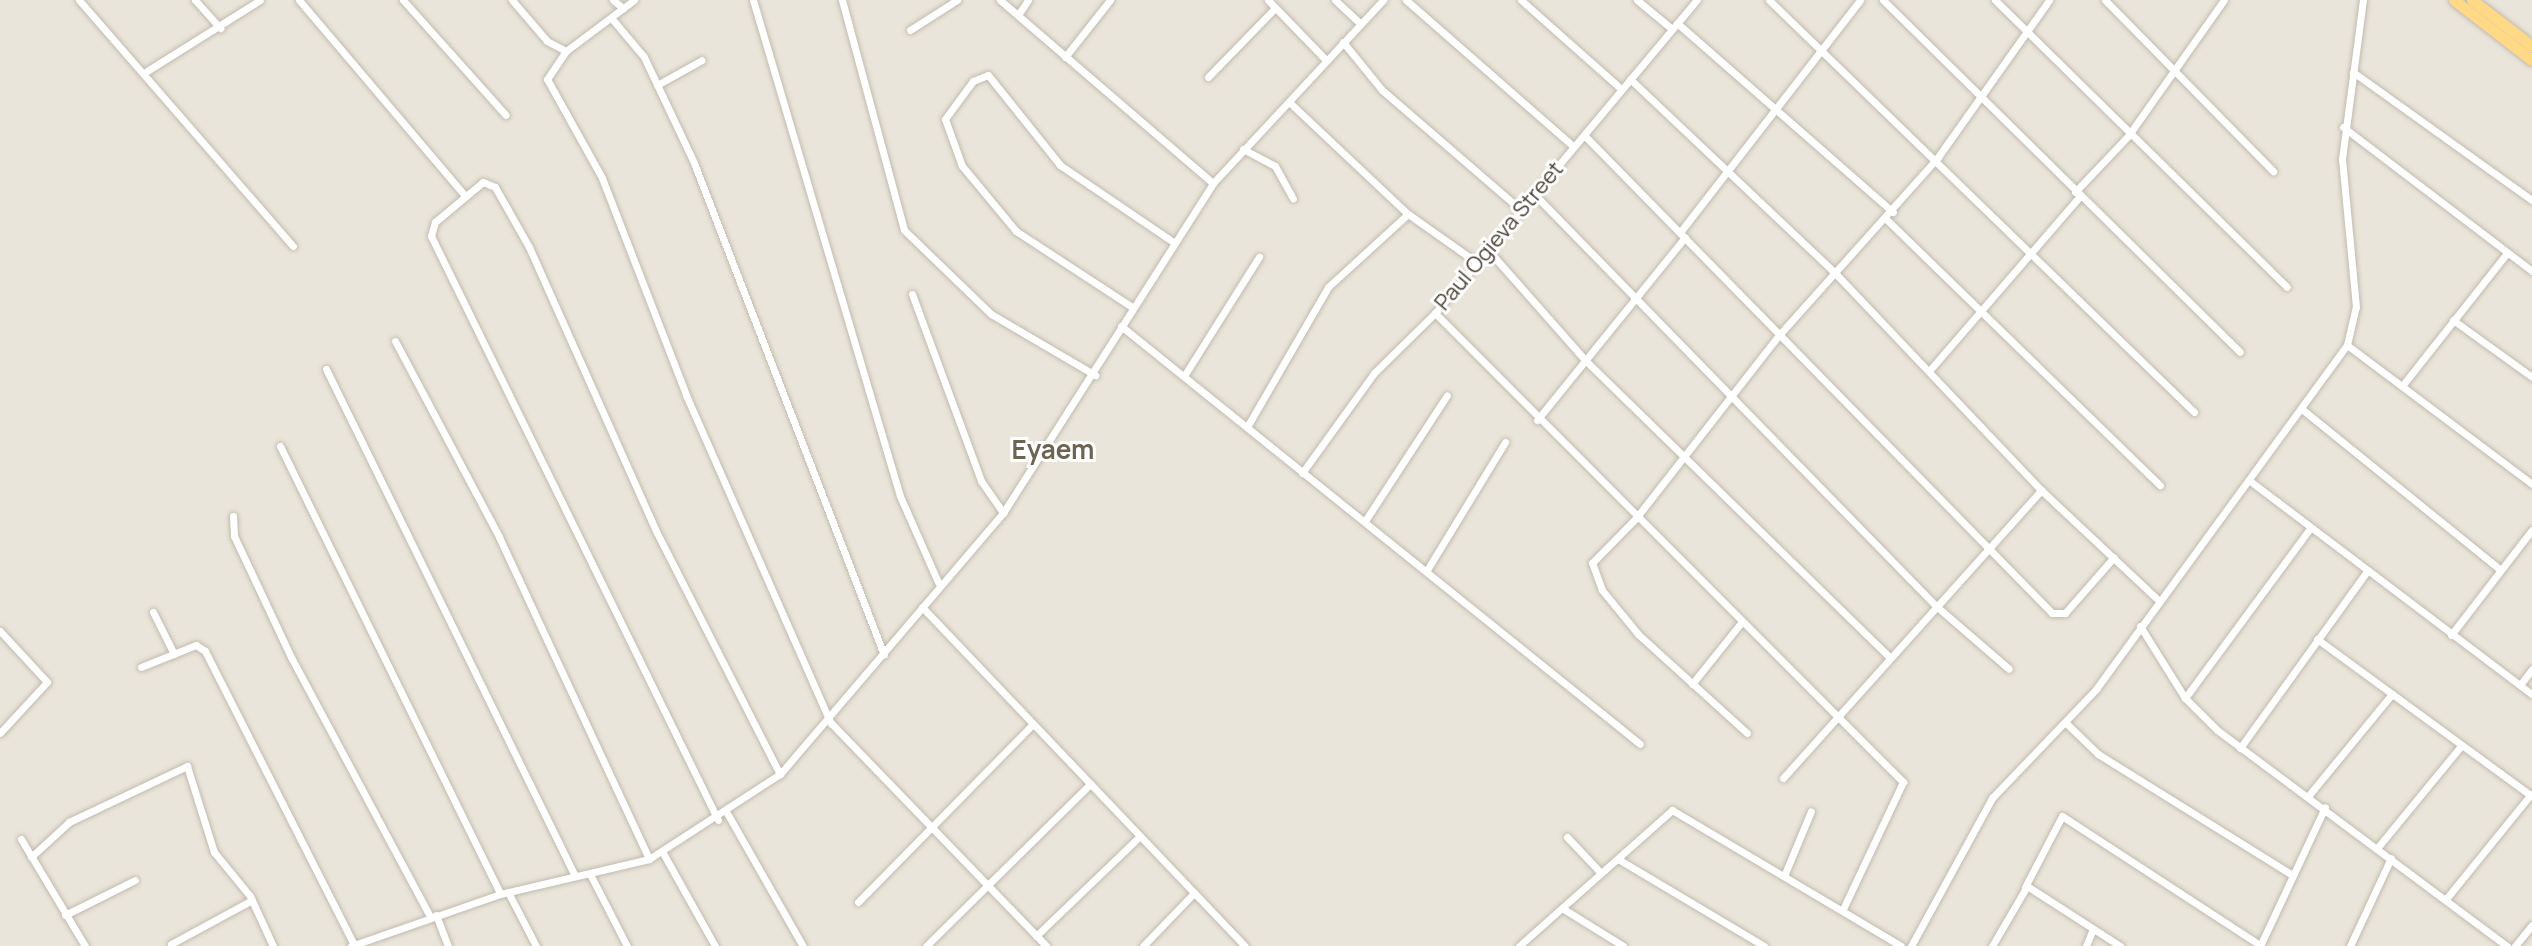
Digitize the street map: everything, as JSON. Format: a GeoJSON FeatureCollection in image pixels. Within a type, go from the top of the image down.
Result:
{"type":"FeatureCollection","features":[{"type":"Feature","properties":{"kind":"highway"},"geometry":{"type":"LineString","coordinates":[[2454,0],[2532,60]]}},
{"type":"Feature","properties":{"kind":"highway"},"geometry":{"type":"LineString","coordinates":[[2472,0],[2532,46]]}},
{"type":"Feature","properties":{"kind":"street"},"geometry":{"type":"LineString","coordinates":[[79,0],[147,71],[293,246]]}},
{"type":"Feature","properties":{"kind":"street"},"geometry":{"type":"LineString","coordinates":[[195,0],[220,28]]}},
{"type":"Feature","properties":{"kind":"street"},"geometry":{"type":"LineString","coordinates":[[147,71],[220,28],[260,0]]}},
{"type":"Feature","properties":{"kind":"street"},"geometry":{"type":"LineString","coordinates":[[299,0],[465,196]]}},
{"type":"Feature","properties":{"kind":"street"},"geometry":{"type":"LineString","coordinates":[[403,0],[506,115]]}},
{"type":"Feature","properties":{"kind":"street"},"geometry":{"type":"LineString","coordinates":[[512,0],[547,41],[566,51]]}},
{"type":"Feature","properties":{"kind":"street"},"geometry":{"type":"LineString","coordinates":[[613,0],[623,8]]}},
{"type":"Feature","properties":{"kind":"street"},"geometry":{"type":"LineString","coordinates":[[634,0],[613,20],[566,51],[547,79],[602,178],[686,395],[831,723],[1039,942],[1140,836]]}},
{"type":"Feature","properties":{"kind":"street"},"geometry":{"type":"LineString","coordinates":[[753,0],[900,496],[938,582]]}},
{"type":"Feature","properties":{"kind":"street"},"geometry":{"type":"LineString","coordinates":[[842,0],[904,230],[991,314],[1095,375]]}},
{"type":"Feature","properties":{"kind":"street"},"geometry":{"type":"LineString","coordinates":[[910,30],[957,0]]}},
{"type":"Feature","properties":{"kind":"street"},"geometry":{"type":"LineString","coordinates":[[1000,0],[1213,183]]}},
{"type":"Feature","properties":{"kind":"street"},"geometry":{"type":"LineString","coordinates":[[1018,15],[1028,0]]}},
{"type":"Feature","properties":{"kind":"street"},"geometry":{"type":"LineString","coordinates":[[1065,57],[1110,0]]}},
{"type":"Feature","properties":{"kind":"street"},"geometry":{"type":"LineString","coordinates":[[1268,0],[1325,59]]}},
{"type":"Feature","properties":{"kind":"street"},"geometry":{"type":"LineString","coordinates":[[1335,0],[1361,24]]}},
{"type":"Feature","properties":{"kind":"street"},"geometry":{"type":"LineString","coordinates":[[141,667],[196,645],[205,651],[353,945],[504,893],[575,876],[591,876],[663,853],[718,820],[780,774],[831,723],[938,582],[1003,513],[1095,375],[1172,241],[1213,183],[1383,0]]}},
{"type":"Feature","properties":{"kind":"street"},"geometry":{"type":"LineString","coordinates":[[1406,0],[1573,146]]}},
{"type":"Feature","properties":{"kind":"street"},"geometry":{"type":"LineString","coordinates":[[1521,0],[1620,88]]}},
{"type":"Feature","properties":{"kind":"street"},"geometry":{"type":"LineString","coordinates":[[1637,0],[1675,26],[1893,212]]}},
{"type":"Feature","properties":{"kind":"street","name":"Paul Ogieva Street"},"geometry":{"type":"LineString","coordinates":[[1302,473],[1374,373],[1435,313],[1476,262],[1489,251],[1620,88],[1697,0]]}},
{"type":"Feature","properties":{"kind":"street"},"geometry":{"type":"LineString","coordinates":[[1769,0],[1938,157],[2194,412]]}},
{"type":"Feature","properties":{"kind":"street"},"geometry":{"type":"LineString","coordinates":[[1537,420],[1637,301],[1774,109],[1860,0]]}},
{"type":"Feature","properties":{"kind":"street"},"geometry":{"type":"LineString","coordinates":[[1883,0],[2240,352]]}},
{"type":"Feature","properties":{"kind":"street"},"geometry":{"type":"LineString","coordinates":[[1995,0],[2128,136],[2287,287]]}},
{"type":"Feature","properties":{"kind":"street"},"geometry":{"type":"LineString","coordinates":[[1747,733],[1638,634],[1592,574],[1599,555],[1636,518],[1779,335],[1893,212],[1938,157],[2049,0]]}},
{"type":"Feature","properties":{"kind":"street"},"geometry":{"type":"LineString","coordinates":[[2105,0],[2273,171]]}},
{"type":"Feature","properties":{"kind":"street"},"geometry":{"type":"LineString","coordinates":[[1929,371],[1982,313],[2077,194],[2128,136],[2172,68],[2224,0]]}},
{"type":"Feature","properties":{"kind":"street"},"geometry":{"type":"LineString","coordinates":[[1911,946],[1992,798],[2066,723],[2140,626],[2156,598],[2303,410],[2347,345],[2356,307],[2343,198],[2343,127],[2363,0]]}},
{"type":"Feature","properties":{"kind":"street"},"geometry":{"type":"LineString","coordinates":[[1208,77],[1275,8]]}},
{"type":"Feature","properties":{"kind":"street"},"geometry":{"type":"LineString","coordinates":[[613,20],[657,85],[884,655]]}},
{"type":"Feature","properties":{"kind":"street"},"geometry":{"type":"LineString","coordinates":[[1343,42],[1382,90],[1522,211]]}},
{"type":"Feature","properties":{"kind":"street"},"geometry":{"type":"LineString","coordinates":[[657,85],[702,60]]}},
{"type":"Feature","properties":{"kind":"street"},"geometry":{"type":"LineString","coordinates":[[2353,72],[2532,200]]}},
{"type":"Feature","properties":{"kind":"street"},"geometry":{"type":"LineString","coordinates":[[1132,307],[1016,231],[962,166],[945,119],[973,81],[988,75],[1060,165],[1172,241]]}},
{"type":"Feature","properties":{"kind":"street"},"geometry":{"type":"LineString","coordinates":[[1630,79],[1836,274],[2041,490],[2156,598]]}},
{"type":"Feature","properties":{"kind":"street"},"geometry":{"type":"LineString","coordinates":[[1289,102],[1408,214],[1476,262]]}},
{"type":"Feature","properties":{"kind":"street"},"geometry":{"type":"LineString","coordinates":[[2343,127],[2532,271]]}},
{"type":"Feature","properties":{"kind":"street"},"geometry":{"type":"LineString","coordinates":[[1584,135],[1779,335],[1904,456],[1987,552],[2060,616],[2114,557]]}},
{"type":"Feature","properties":{"kind":"street"},"geometry":{"type":"LineString","coordinates":[[1243,149],[1275,166],[1293,198]]}},
{"type":"Feature","properties":{"kind":"street"},"geometry":{"type":"LineString","coordinates":[[718,820],[431,236],[435,222],[465,196],[489,183],[529,247],[656,531],[780,774]]}},
{"type":"Feature","properties":{"kind":"street"},"geometry":{"type":"LineString","coordinates":[[1536,196],[1637,301],[1733,394],[1936,606],[2009,669]]}},
{"type":"Feature","properties":{"kind":"street"},"geometry":{"type":"LineString","coordinates":[[1247,427],[1328,287],[1408,214]]}},
{"type":"Feature","properties":{"kind":"street"},"geometry":{"type":"LineString","coordinates":[[1886,219],[2160,485]]}},
{"type":"Feature","properties":{"kind":"street"},"geometry":{"type":"LineString","coordinates":[[1489,251],[1586,361],[1889,657]]}},
{"type":"Feature","properties":{"kind":"street"},"geometry":{"type":"LineString","coordinates":[[2402,386],[2507,253]]}},
{"type":"Feature","properties":{"kind":"street"},"geometry":{"type":"LineString","coordinates":[[1184,376],[1259,257]]}},
{"type":"Feature","properties":{"kind":"street"},"geometry":{"type":"LineString","coordinates":[[912,294],[981,481],[1003,513]]}},
{"type":"Feature","properties":{"kind":"street"},"geometry":{"type":"LineString","coordinates":[[1435,313],[1537,420],[1904,787],[1844,907]]}},
{"type":"Feature","properties":{"kind":"street"},"geometry":{"type":"LineString","coordinates":[[2453,320],[2532,377]]}},
{"type":"Feature","properties":{"kind":"street"},"geometry":{"type":"LineString","coordinates":[[1121,326],[1640,744]]}},
{"type":"Feature","properties":{"kind":"street"},"geometry":{"type":"LineString","coordinates":[[395,341],[499,537],[649,859]]}},
{"type":"Feature","properties":{"kind":"street"},"geometry":{"type":"LineString","coordinates":[[2347,345],[2532,484]]}},
{"type":"Feature","properties":{"kind":"street"},"geometry":{"type":"LineString","coordinates":[[326,369],[575,876]]}},
{"type":"Feature","properties":{"kind":"street"},"geometry":{"type":"LineString","coordinates":[[1365,521],[1447,395]]}},
{"type":"Feature","properties":{"kind":"street"},"geometry":{"type":"LineString","coordinates":[[2303,410],[2499,569]]}},
{"type":"Feature","properties":{"kind":"street"},"geometry":{"type":"LineString","coordinates":[[1427,570],[1505,442]]}},
{"type":"Feature","properties":{"kind":"street"},"geometry":{"type":"LineString","coordinates":[[280,446],[504,893],[536,946]]}},
{"type":"Feature","properties":{"kind":"street"},"geometry":{"type":"LineString","coordinates":[[2250,481],[2532,694]]}},
{"type":"Feature","properties":{"kind":"street"},"geometry":{"type":"LineString","coordinates":[[1783,778],[2041,490]]}},
{"type":"Feature","properties":{"kind":"street"},"geometry":{"type":"LineString","coordinates":[[233,516],[234,536],[292,659],[448,946]]}},
{"type":"Feature","properties":{"kind":"street"},"geometry":{"type":"LineString","coordinates":[[2185,698],[2311,527]]}},
{"type":"Feature","properties":{"kind":"street"},"geometry":{"type":"LineString","coordinates":[[2451,635],[2532,530]]}},
{"type":"Feature","properties":{"kind":"street"},"geometry":{"type":"LineString","coordinates":[[2240,748],[2368,570]]}},
{"type":"Feature","properties":{"kind":"street"},"geometry":{"type":"LineString","coordinates":[[922,607],[1245,946]]}},
{"type":"Feature","properties":{"kind":"street"},"geometry":{"type":"LineString","coordinates":[[153,612],[174,654]]}},
{"type":"Feature","properties":{"kind":"street"},"geometry":{"type":"LineString","coordinates":[[1692,684],[1740,624]]}},
{"type":"Feature","properties":{"kind":"street"},"geometry":{"type":"LineString","coordinates":[[2140,626],[2185,698],[2240,748],[2309,795],[2507,946]]}},
{"type":"Feature","properties":{"kind":"street"},"geometry":{"type":"LineString","coordinates":[[0,631],[47,682],[0,733]]}},
{"type":"Feature","properties":{"kind":"street"},"geometry":{"type":"LineString","coordinates":[[2317,639],[2461,746],[2531,793],[2446,899]]}},
{"type":"Feature","properties":{"kind":"street"},"geometry":{"type":"LineString","coordinates":[[2520,685],[2532,669]]}},
{"type":"Feature","properties":{"kind":"street"},"geometry":{"type":"LineString","coordinates":[[2309,795],[2392,694]]}},
{"type":"Feature","properties":{"kind":"street"},"geometry":{"type":"LineString","coordinates":[[2066,723],[2098,754],[2291,874]]}},
{"type":"Feature","properties":{"kind":"street"},"geometry":{"type":"LineString","coordinates":[[858,902],[1032,725]]}},
{"type":"Feature","properties":{"kind":"street"},"geometry":{"type":"LineString","coordinates":[[2378,847],[2461,746]]}},
{"type":"Feature","properties":{"kind":"street"},"geometry":{"type":"LineString","coordinates":[[31,857],[69,822],[187,766],[214,852],[252,900],[273,946]]}},
{"type":"Feature","properties":{"kind":"street"},"geometry":{"type":"LineString","coordinates":[[926,946],[985,883],[1090,784]]}},
{"type":"Feature","properties":{"kind":"street"},"geometry":{"type":"LineString","coordinates":[[1992,946],[2058,819],[2068,818],[2260,945],[2325,807]]}},
{"type":"Feature","properties":{"kind":"street"},"geometry":{"type":"LineString","coordinates":[[1519,946],[1672,810],[1784,876],[1844,907],[1901,946]]}},
{"type":"Feature","properties":{"kind":"street"},"geometry":{"type":"LineString","coordinates":[[1784,876],[1811,811]]}},
{"type":"Feature","properties":{"kind":"street"},"geometry":{"type":"LineString","coordinates":[[727,813],[803,946]]}},
{"type":"Feature","properties":{"kind":"street"},"geometry":{"type":"LineString","coordinates":[[1567,837],[1600,872]]}},
{"type":"Feature","properties":{"kind":"street"},"geometry":{"type":"LineString","coordinates":[[21,839],[85,946]]}},
{"type":"Feature","properties":{"kind":"street"},"geometry":{"type":"LineString","coordinates":[[663,853],[715,946]]}},
{"type":"Feature","properties":{"kind":"street"},"geometry":{"type":"LineString","coordinates":[[2350,946],[2391,858]]}},
{"type":"Feature","properties":{"kind":"street"},"geometry":{"type":"LineString","coordinates":[[1618,859],[1764,946]]}},
{"type":"Feature","properties":{"kind":"street"},"geometry":{"type":"LineString","coordinates":[[591,876],[627,946]]}},
{"type":"Feature","properties":{"kind":"street"},"geometry":{"type":"LineString","coordinates":[[65,915],[135,880]]}},
{"type":"Feature","properties":{"kind":"street"},"geometry":{"type":"LineString","coordinates":[[2025,887],[2120,946]]}},
{"type":"Feature","properties":{"kind":"street"},"geometry":{"type":"LineString","coordinates":[[1143,946],[1194,893]]}},
{"type":"Feature","properties":{"kind":"street"},"geometry":{"type":"LineString","coordinates":[[171,944],[252,900]]}},
{"type":"Feature","properties":{"kind":"street"},"geometry":{"type":"LineString","coordinates":[[1562,908],[1623,946]]}},
{"type":"Feature","properties":{"kind":"street"},"geometry":{"type":"LineString","coordinates":[[2515,946],[2532,925]]}},
{"type":"Feature","properties":{"kind":"street"},"geometry":{"type":"LineString","coordinates":[[2086,946],[2093,929]]}},
{"type":"Feature","properties":{"kind":"shaded area"},"geometry":{"type":"Polygon","coordinates":[[[0,0],[2532,0],[2532,946],[0,946],[0,0]]]}},
{"type":"Feature","properties":{"kind":"district","name":"Eyaem"},"geometry":{"type":"Point","coordinates":[1053,450]}}]}
